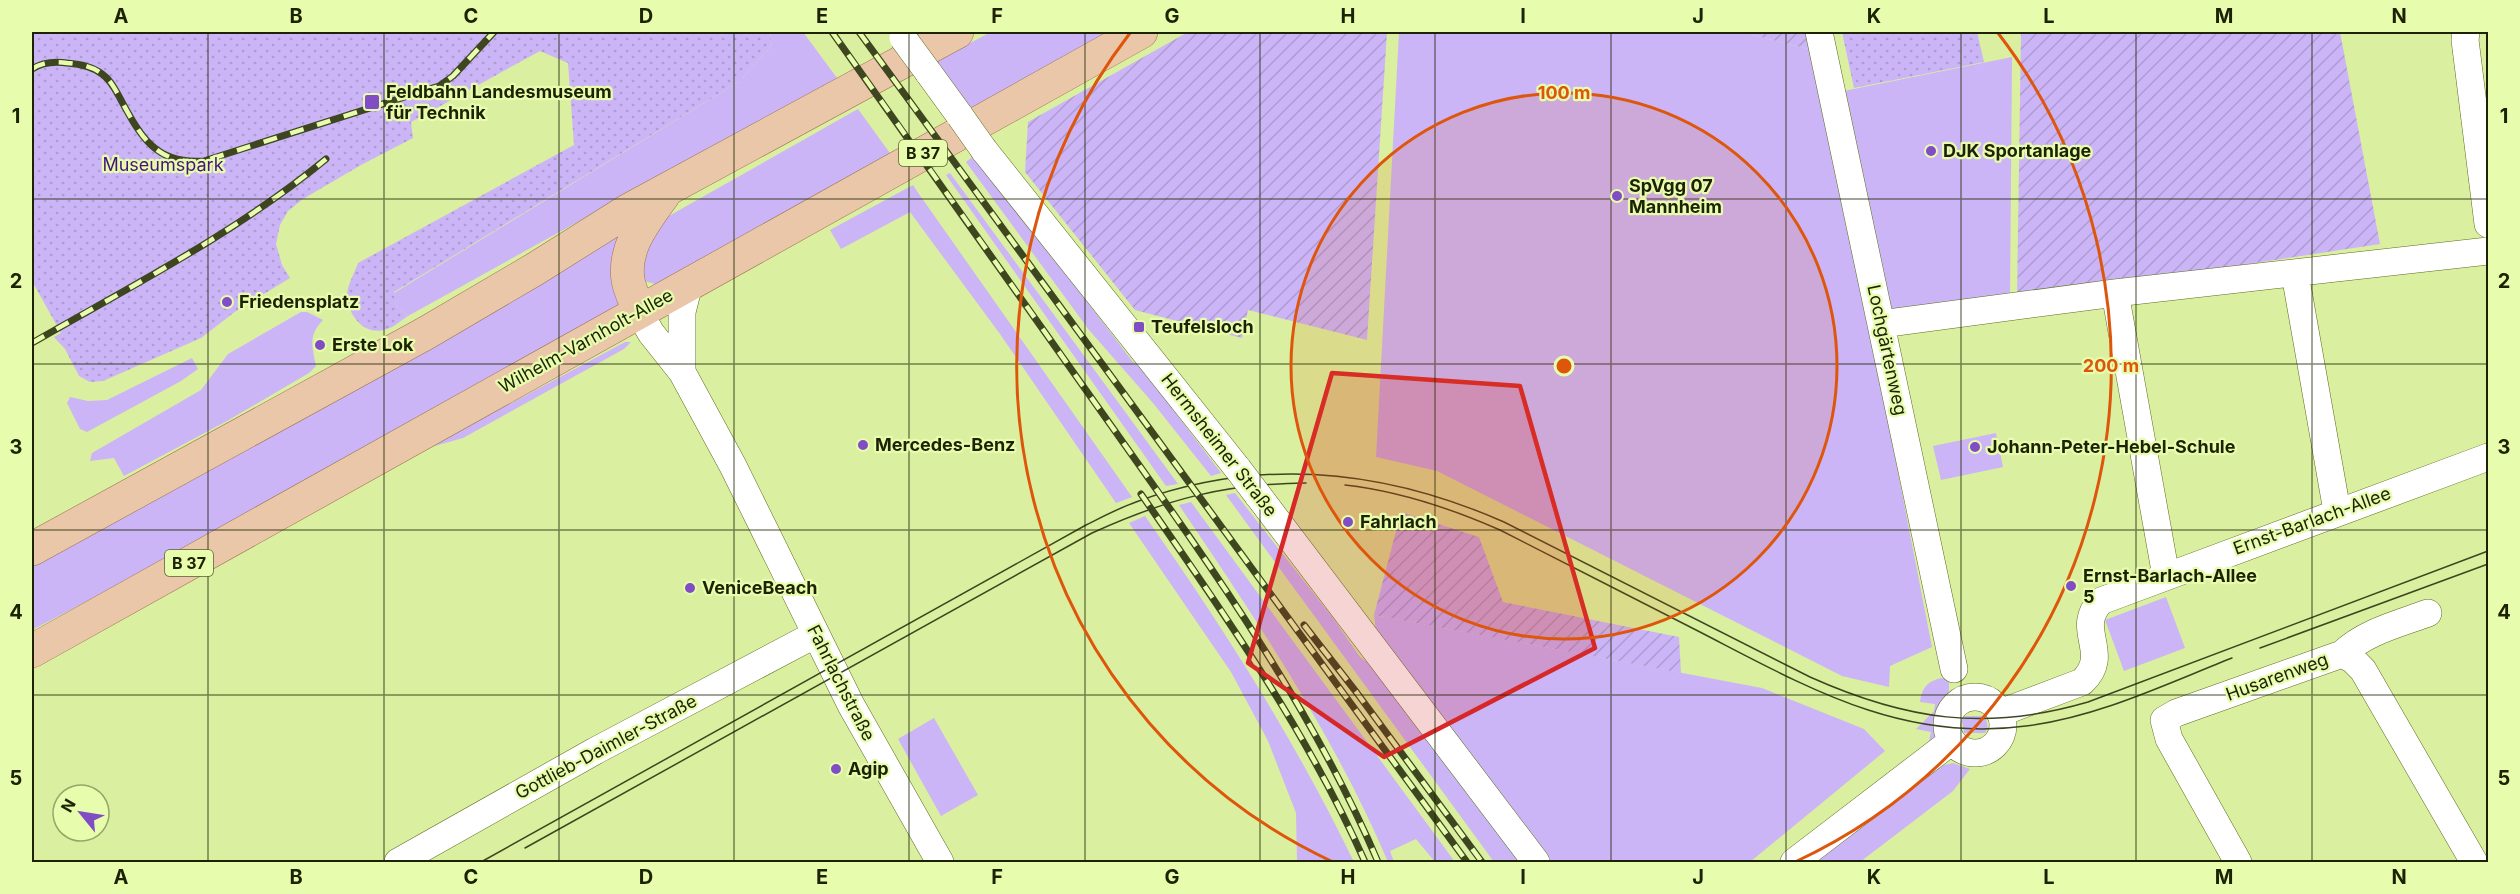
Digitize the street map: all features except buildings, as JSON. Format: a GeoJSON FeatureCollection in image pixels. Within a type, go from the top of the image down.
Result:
{"type":"FeatureCollection","features":[{"type":"Feature","properties":{"kind":"main road"},"geometry":{"type":"LineString","coordinates":[[32,549],[435,327],[535,269],[629,210],[957,32]]}},
{"type":"Feature","properties":{"kind":"main road","name":"Wilhelm-Varnholt-Allee"},"geometry":{"type":"LineString","coordinates":[[32,651],[1141,32]]}},
{"type":"Feature","properties":{"kind":"main road"},"geometry":{"type":"LineString","coordinates":[[639,312],[628,282],[629,256],[637,234],[667,190]]}},
{"type":"Feature","properties":{"kind":"street","name":"Lochgärtenweg"},"geometry":{"type":"LineString","coordinates":[[1819,32],[1954,669]]}},
{"type":"Feature","properties":{"kind":"street"},"geometry":{"type":"LineString","coordinates":[[2466,32],[2465,40],[2488,224]]}},
{"type":"Feature","properties":{"kind":"street","name":"Hermsheimer Straße"},"geometry":{"type":"LineString","coordinates":[[901,35],[984,150],[1238,469],[1536,862]]}},
{"type":"Feature","properties":{"kind":"street"},"geometry":{"type":"LineString","coordinates":[[1881,324],[2115,293],[2488,250]]}},
{"type":"Feature","properties":{"kind":"street"},"geometry":{"type":"LineString","coordinates":[[2295,274],[2337,511]]}},
{"type":"Feature","properties":{"kind":"street","name":"Fahrlachstraße"},"geometry":{"type":"LineString","coordinates":[[682,372],[681,320],[689,284]]}},
{"type":"Feature","properties":{"kind":"street"},"geometry":{"type":"LineString","coordinates":[[2115,293],[2166,576]]}},
{"type":"Feature","properties":{"kind":"street","name":"Fahrlachstraße"},"geometry":{"type":"LineString","coordinates":[[639,312],[651,333],[682,372],[732,466],[855,713],[940,862]]}},
{"type":"Feature","properties":{"kind":"street","name":"Ernst-Barlach-Allee"},"geometry":{"type":"LineString","coordinates":[[2000,713],[2082,682],[2091,673],[2096,661],[2089,621],[2092,610],[2101,601],[2337,511],[2488,457]]}},
{"type":"Feature","properties":{"kind":"street"},"geometry":{"type":"LineString","coordinates":[[2342,654],[2366,636],[2428,613]]}},
{"type":"Feature","properties":{"kind":"street","name":"Gottlieb-Daimler-Straße"},"geometry":{"type":"LineString","coordinates":[[398,862],[595,751],[816,634]]}},
{"type":"Feature","properties":{"kind":"street","name":"Husarenweg"},"geometry":{"type":"LineString","coordinates":[[2238,862],[2169,739],[2164,720],[2176,713],[2342,654],[2353,660],[2363,670],[2474,862]]}},
{"type":"Feature","properties":{"kind":"street"},"geometry":{"type":"LineString","coordinates":[[1975,697],[1994,704],[2000,713],[2002,729],[1999,739],[1991,747],[1981,752],[1970,752],[1960,748],[1952,741],[1947,728],[1948,717],[1957,703],[1975,697]]}},
{"type":"Feature","properties":{"kind":"street"},"geometry":{"type":"LineString","coordinates":[[1794,862],[1952,741]]}},
{"type":"Feature","properties":{"kind":"highlighted area"},"geometry":{"type":"Polygon","coordinates":[[[1332,373],[1520,386],[1595,648],[1384,757],[1248,663],[1332,373]]]}},
{"type":"Feature","properties":{"kind":"green space","name":"Museumspark"},"geometry":{"type":"Polygon","coordinates":[[[32,32],[769,32],[772,45],[740,81],[394,292],[396,305],[408,316],[390,328],[379,331],[365,327],[354,317],[347,295],[358,263],[574,145],[568,63],[540,51],[411,122],[413,138],[361,165],[303,199],[288,211],[280,225],[276,244],[282,265],[290,278],[236,311],[201,338],[103,381],[90,382],[79,376],[65,349],[54,337],[61,333],[32,281],[32,32]]]}},
{"type":"Feature","properties":{"kind":"green space"},"geometry":{"type":"Polygon","coordinates":[[[769,32],[803,32],[837,78],[408,316],[396,305],[394,293],[740,81],[772,45],[769,32]]]}},
{"type":"Feature","properties":{"kind":"green space"},"geometry":{"type":"Polygon","coordinates":[[[991,32],[1113,32],[971,111],[934,62],[991,32]]]}},
{"type":"Feature","properties":{"kind":"green space"},"geometry":{"type":"Polygon","coordinates":[[[1188,32],[1387,32],[1367,340],[1248,310],[1242,338],[1135,310],[1025,172],[1028,122],[1188,32]]]}},
{"type":"Feature","properties":{"kind":"green space","name":"SpVgg 07 Mannheim"},"geometry":{"type":"Polygon","coordinates":[[[1399,32],[1741,32],[1816,51],[1932,647],[1890,666],[1889,687],[1842,676],[1437,471],[1376,457],[1399,32]]]}},
{"type":"Feature","properties":{"kind":"green space"},"geometry":{"type":"Polygon","coordinates":[[[1741,32],[1812,32],[1816,51],[1741,32]]]}},
{"type":"Feature","properties":{"kind":"green space"},"geometry":{"type":"Polygon","coordinates":[[[1842,32],[1977,32],[1984,62],[1854,88],[1842,32]]]}},
{"type":"Feature","properties":{"kind":"green space"},"geometry":{"type":"Polygon","coordinates":[[[2021,32],[2340,32],[2380,244],[2017,299],[2021,32]]]}},
{"type":"Feature","properties":{"kind":"green space","name":"DJK Sportanlage"},"geometry":{"type":"Polygon","coordinates":[[[2012,57],[2010,299],[1898,314],[1884,305],[1839,92],[2012,57]]]}},
{"type":"Feature","properties":{"kind":"green space"},"geometry":{"type":"Polygon","coordinates":[[[858,109],[892,156],[663,283],[655,284],[644,281],[638,263],[667,217],[858,109]]]}},
{"type":"Feature","properties":{"kind":"green space"},"geometry":{"type":"Polygon","coordinates":[[[975,155],[1221,473],[1211,476],[1153,403],[1089,330],[966,162],[975,155]]]}},
{"type":"Feature","properties":{"kind":"green space"},"geometry":{"type":"Polygon","coordinates":[[[950,173],[1178,484],[1166,486],[946,175],[950,173]]]}},
{"type":"Feature","properties":{"kind":"green space"},"geometry":{"type":"Polygon","coordinates":[[[913,185],[1132,497],[1116,503],[1000,334],[910,212],[841,249],[830,230],[913,185]]]}},
{"type":"Feature","properties":{"kind":"green space"},"geometry":{"type":"Polygon","coordinates":[[[620,228],[624,304],[253,514],[32,630],[32,564],[620,228]]]}},
{"type":"Feature","properties":{"kind":"green space"},"geometry":{"type":"Polygon","coordinates":[[[301,312],[307,312],[323,320],[313,336],[316,366],[309,373],[227,421],[124,476],[114,458],[90,461],[92,453],[201,390],[228,354],[301,312]]]}},
{"type":"Feature","properties":{"kind":"green space"},"geometry":{"type":"Polygon","coordinates":[[[625,342],[631,342],[624,349],[463,438],[431,447],[430,444],[467,427],[625,342]]]}},
{"type":"Feature","properties":{"kind":"green space"},"geometry":{"type":"Polygon","coordinates":[[[192,358],[198,369],[181,381],[87,432],[80,429],[67,403],[70,397],[88,401],[107,400],[192,358]]]}},
{"type":"Feature","properties":{"kind":"green space"},"geometry":{"type":"Polygon","coordinates":[[[1996,433],[2003,467],[1941,480],[1933,446],[1996,433]]]}},
{"type":"Feature","properties":{"kind":"green space"},"geometry":{"type":"Polygon","coordinates":[[[1235,493],[1333,618],[1360,657],[1377,669],[1525,862],[1494,862],[1226,495],[1235,493]]]}},
{"type":"Feature","properties":{"kind":"green space"},"geometry":{"type":"Polygon","coordinates":[[[1191,502],[1455,862],[1435,862],[1416,839],[1390,851],[1394,862],[1388,862],[1367,815],[1318,723],[1237,591],[1179,505],[1191,502]]]}},
{"type":"Feature","properties":{"kind":"green space"},"geometry":{"type":"Polygon","coordinates":[[[1401,512],[1479,537],[1503,602],[1679,637],[1681,673],[1374,615],[1401,512]]]}},
{"type":"Feature","properties":{"kind":"green space"},"geometry":{"type":"Polygon","coordinates":[[[1145,516],[1230,642],[1283,728],[1354,862],[1297,862],[1296,813],[1268,741],[1231,672],[1129,523],[1145,516]]]}},
{"type":"Feature","properties":{"kind":"green space"},"geometry":{"type":"Polygon","coordinates":[[[2166,597],[2185,648],[2124,671],[2105,620],[2166,597]]]}},
{"type":"Feature","properties":{"kind":"green space"},"geometry":{"type":"Polygon","coordinates":[[[1374,615],[1762,688],[1864,729],[1885,751],[1750,862],[1551,862],[1376,632],[1374,615]]]}},
{"type":"Feature","properties":{"kind":"green space"},"geometry":{"type":"Polygon","coordinates":[[[1942,678],[1949,680],[1947,702],[1941,713],[1936,739],[1922,747],[1929,741],[1931,732],[1916,729],[1934,711],[1935,704],[1920,702],[1921,697],[1929,683],[1942,678]]]}},
{"type":"Feature","properties":{"kind":"green space"},"geometry":{"type":"Polygon","coordinates":[[[1964,716],[1985,716],[1988,727],[1985,733],[1964,733],[1962,721],[1964,716]]]}},
{"type":"Feature","properties":{"kind":"green space"},"geometry":{"type":"Polygon","coordinates":[[[934,718],[978,795],[941,816],[898,739],[934,718]]]}},
{"type":"Feature","properties":{"kind":"green space"},"geometry":{"type":"Polygon","coordinates":[[[1953,763],[1970,769],[1953,791],[1860,862],[1806,862],[1927,769],[1931,774],[1944,765],[1953,763]]]}},
{"type":"Feature","properties":{"kind":"tram line"},"geometry":{"type":"LineString","coordinates":[[481,862],[1086,525],[1136,502],[1183,487],[1229,478],[1276,474],[1322,475],[1368,480],[1413,490],[1459,504],[1504,522],[1810,677],[1845,692],[1913,712],[1980,719],[2015,717],[2088,702],[2488,551]]}},
{"type":"Feature","properties":{"kind":"tram line"},"geometry":{"type":"LineString","coordinates":[[525,848],[1092,533],[1145,511],[1196,496],[1248,486],[1306,483]]}},
{"type":"Feature","properties":{"kind":"tram line"},"geometry":{"type":"LineString","coordinates":[[1345,485],[1405,496],[1500,530],[1816,690],[1855,706],[1895,718],[1937,726],[1980,729],[2053,722],[2131,698],[2232,658]]}},
{"type":"Feature","properties":{"kind":"tram line"},"geometry":{"type":"LineString","coordinates":[[2260,648],[2488,564]]}},
{"type":"Feature","properties":{"kind":"railway"},"geometry":{"type":"LineString","coordinates":[[32,69],[44,63],[58,62],[94,69],[111,82],[143,137],[152,146],[174,158],[204,161],[439,86],[453,76],[494,32]]}},
{"type":"Feature","properties":{"kind":"railway"},"geometry":{"type":"LineString","coordinates":[[832,32],[1147,476],[1256,636],[1322,747],[1378,862]]}},
{"type":"Feature","properties":{"kind":"railway"},"geometry":{"type":"LineString","coordinates":[[859,32],[1467,862]]}},
{"type":"Feature","properties":{"kind":"railway"},"geometry":{"type":"LineString","coordinates":[[32,343],[146,279],[220,234],[292,186],[326,159]]}},
{"type":"Feature","properties":{"kind":"railway"},"geometry":{"type":"LineString","coordinates":[[1141,494],[1262,673],[1317,766],[1365,862]]}},
{"type":"Feature","properties":{"kind":"railway"},"geometry":{"type":"LineString","coordinates":[[1304,625],[1482,862]]}},
{"type":"Feature","properties":{"kind":"place","name":"Feldbahn Landesmuseum für Technik"},"geometry":{"type":"Point","coordinates":[372,102]}},
{"type":"Feature","properties":{"kind":"place","name":"DJK Sportanlage"},"geometry":{"type":"Point","coordinates":[1931,151]}},
{"type":"Feature","properties":{"kind":"place","name":"SpVgg 07 Mannheim"},"geometry":{"type":"Point","coordinates":[1617,196]}},
{"type":"Feature","properties":{"kind":"place","name":"Friedensplatz"},"geometry":{"type":"Point","coordinates":[227,302]}},
{"type":"Feature","properties":{"kind":"place","name":"Teufelsloch"},"geometry":{"type":"Point","coordinates":[1139,327]}},
{"type":"Feature","properties":{"kind":"place","name":"Erste Lok"},"geometry":{"type":"Point","coordinates":[320,345]}},
{"type":"Feature","properties":{"kind":"place","name":"Mercedes-Benz"},"geometry":{"type":"Point","coordinates":[863,445]}},
{"type":"Feature","properties":{"kind":"place","name":"Johann-Peter-Hebel-Schule"},"geometry":{"type":"Point","coordinates":[1975,447]}},
{"type":"Feature","properties":{"kind":"place","name":"Fahrlach"},"geometry":{"type":"Point","coordinates":[1348,522]}},
{"type":"Feature","properties":{"kind":"place","name":"Ernst-Barlach-Allee 5"},"geometry":{"type":"Point","coordinates":[2071,586]}},
{"type":"Feature","properties":{"kind":"place","name":"VeniceBeach"},"geometry":{"type":"Point","coordinates":[690,588]}},
{"type":"Feature","properties":{"kind":"place","name":"Agip"},"geometry":{"type":"Point","coordinates":[836,769]}}]}
